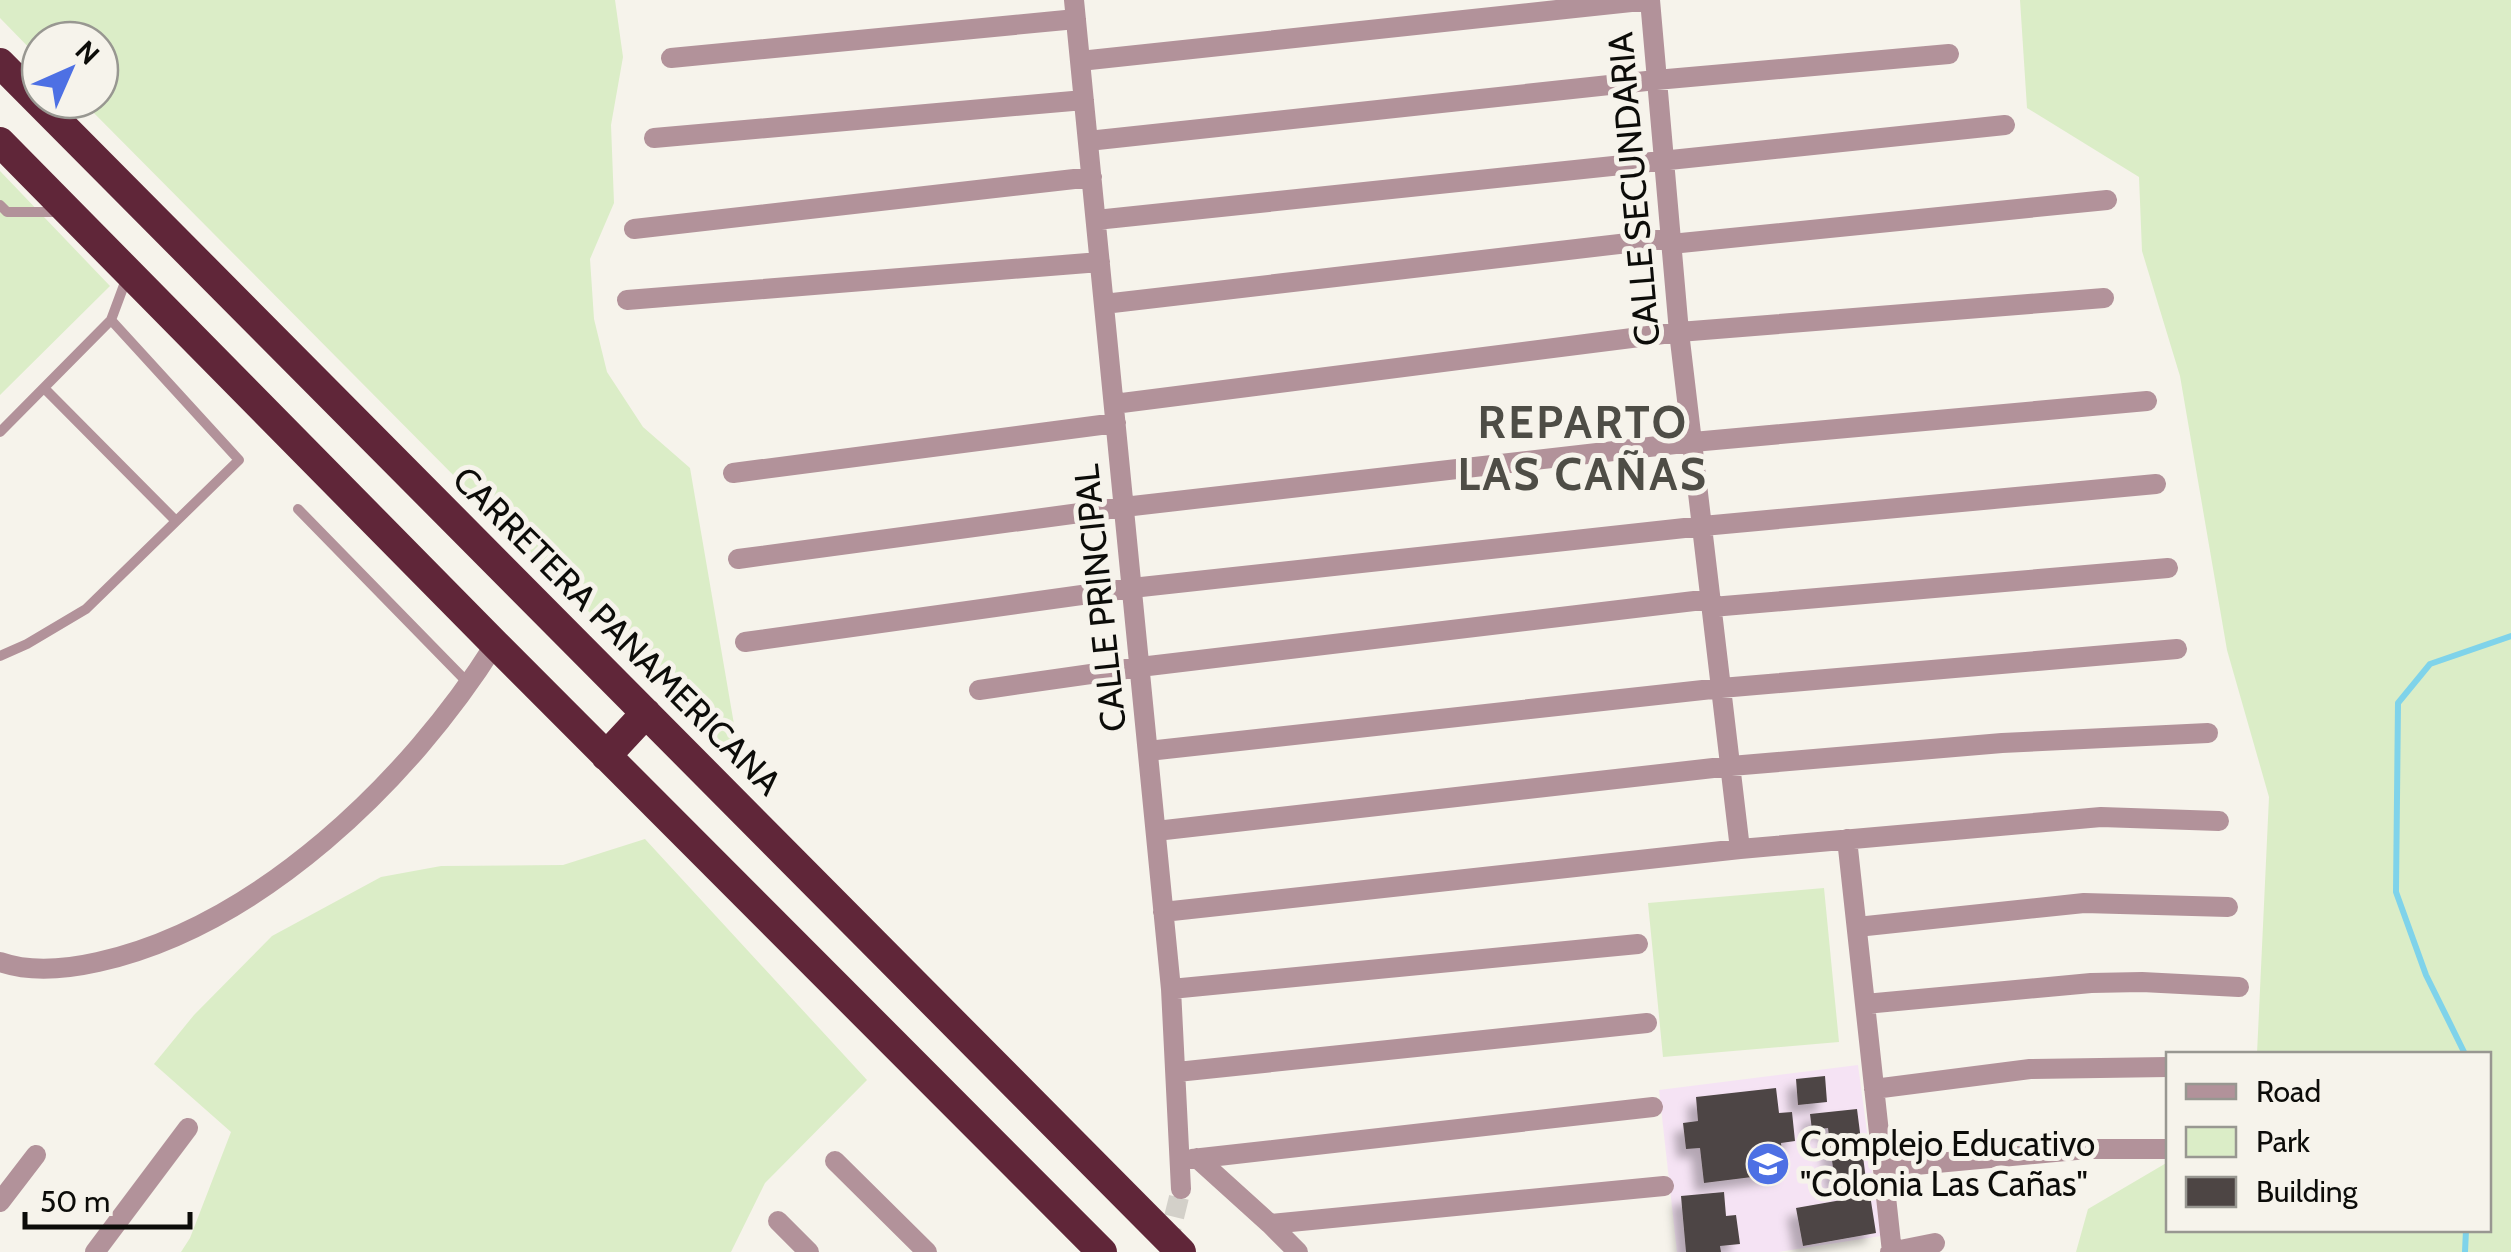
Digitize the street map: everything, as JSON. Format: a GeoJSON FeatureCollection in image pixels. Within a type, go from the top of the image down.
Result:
{"type":"FeatureCollection","features":[{"type":"Feature","properties":{"kind":"highway","name":"CARRETERA PANAMERICANA"},"geometry":{"type":"LineString","coordinates":[[0,62],[1181,1252]]}},
{"type":"Feature","properties":{"kind":"highway"},"geometry":{"type":"LineString","coordinates":[[0,142],[1102,1252]]}},
{"type":"Feature","properties":{"kind":"highway"},"geometry":{"type":"LineString","coordinates":[[606,756],[646,713]]}},
{"type":"Feature","properties":{"kind":"street"},"geometry":{"type":"LineString","coordinates":[[1080,62],[1650,0]]}},
{"type":"Feature","properties":{"kind":"street","name":"CALLE SECUNDARIA"},"geometry":{"type":"LineString","coordinates":[[1650,0],[1679,332],[1740,849]]}},
{"type":"Feature","properties":{"kind":"street"},"geometry":{"type":"LineString","coordinates":[[671,58],[1075,9]]}},
{"type":"Feature","properties":{"kind":"street","name":"CALLE PRINCIPAL"},"geometry":{"type":"LineString","coordinates":[[1075,9],[1188,1159],[1181,1190]]}},
{"type":"Feature","properties":{"kind":"street"},"geometry":{"type":"LineString","coordinates":[[1088,141],[1656,80],[1949,54]]}},
{"type":"Feature","properties":{"kind":"street"},"geometry":{"type":"LineString","coordinates":[[654,138],[1084,100]]}},
{"type":"Feature","properties":{"kind":"street"},"geometry":{"type":"LineString","coordinates":[[1096,220],[2005,124]]}},
{"type":"Feature","properties":{"kind":"street"},"geometry":{"type":"LineString","coordinates":[[634,230],[1092,177]]}},
{"type":"Feature","properties":{"kind":"street"},"geometry":{"type":"LineString","coordinates":[[1104,304],[1671,241],[2107,200]]}},
{"type":"Feature","properties":{"kind":"street"},"geometry":{"type":"LineString","coordinates":[[627,300],[1100,262]]}},
{"type":"Feature","properties":{"kind":"street"},"geometry":{"type":"LineString","coordinates":[[733,472],[1679,332],[2104,298]]}},
{"type":"Feature","properties":{"kind":"street"},"geometry":{"type":"LineString","coordinates":[[738,559],[1124,507],[1694,442],[2147,401]]}},
{"type":"Feature","properties":{"kind":"street"},"geometry":{"type":"LineString","coordinates":[[745,642],[1132,588],[1703,526],[2156,484]]}},
{"type":"Feature","properties":{"kind":"street"},"geometry":{"type":"LineString","coordinates":[[979,690],[1140,667],[1712,603],[2168,568]]}},
{"type":"Feature","properties":{"kind":"street"},"geometry":{"type":"LineString","coordinates":[[0,962],[64,970],[135,954],[197,928],[255,892],[340,828],[434,731],[495,644]]}},
{"type":"Feature","properties":{"kind":"street"},"geometry":{"type":"LineString","coordinates":[[1148,752],[1722,688],[2177,649]]}},
{"type":"Feature","properties":{"kind":"street"},"geometry":{"type":"LineString","coordinates":[[1156,831],[1731,766],[2002,743],[2208,734]]}},
{"type":"Feature","properties":{"kind":"street"},"geometry":{"type":"LineString","coordinates":[[1163,912],[1740,849],[2102,817],[2219,821]]}},
{"type":"Feature","properties":{"kind":"street"},"geometry":{"type":"LineString","coordinates":[[1847,839],[1891,1252],[1934,1243]]}},
{"type":"Feature","properties":{"kind":"street"},"geometry":{"type":"LineString","coordinates":[[1857,926],[2084,903],[2228,907]]}},
{"type":"Feature","properties":{"kind":"street"},"geometry":{"type":"LineString","coordinates":[[1171,989],[1638,944]]}},
{"type":"Feature","properties":{"kind":"street"},"geometry":{"type":"LineString","coordinates":[[1865,1004],[2091,983],[2239,987]]}},
{"type":"Feature","properties":{"kind":"street"},"geometry":{"type":"LineString","coordinates":[[1177,1072],[1647,1023]]}},
{"type":"Feature","properties":{"kind":"street"},"geometry":{"type":"LineString","coordinates":[[1874,1089],[2030,1069],[2166,1066]]}},
{"type":"Feature","properties":{"kind":"street"},"geometry":{"type":"LineString","coordinates":[[1188,1159],[1653,1107]]}},
{"type":"Feature","properties":{"kind":"street"},"geometry":{"type":"LineString","coordinates":[[95,1252],[188,1128]]}},
{"type":"Feature","properties":{"kind":"street"},"geometry":{"type":"LineString","coordinates":[[1883,1168],[2087,1149],[2166,1149]]}},
{"type":"Feature","properties":{"kind":"street"},"geometry":{"type":"LineString","coordinates":[[0,1202],[36,1155]]}},
{"type":"Feature","properties":{"kind":"street"},"geometry":{"type":"LineString","coordinates":[[1188,1159],[1270,1224],[1298,1252]]}},
{"type":"Feature","properties":{"kind":"street"},"geometry":{"type":"LineString","coordinates":[[834,1160],[928,1252]]}},
{"type":"Feature","properties":{"kind":"street"},"geometry":{"type":"LineString","coordinates":[[1270,1224],[1664,1186]]}},
{"type":"Feature","properties":{"kind":"street"},"geometry":{"type":"LineString","coordinates":[[778,1221],[809,1252]]}},
{"type":"Feature","properties":{"kind":"lane"},"geometry":{"type":"LineString","coordinates":[[3,208],[70,212]]}},
{"type":"Feature","properties":{"kind":"lane"},"geometry":{"type":"LineString","coordinates":[[0,432],[111,320],[129,272]]}},
{"type":"Feature","properties":{"kind":"lane"},"geometry":{"type":"LineString","coordinates":[[0,656],[86,609],[239,460],[111,320]]}},
{"type":"Feature","properties":{"kind":"lane"},"geometry":{"type":"LineString","coordinates":[[44,388],[176,521]]}},
{"type":"Feature","properties":{"kind":"lane"},"geometry":{"type":"LineString","coordinates":[[298,509],[469,685]]}},
{"type":"Feature","properties":{"kind":"shaded area","name":"Complejo Educativo \"Colonia Las Cañas\""},"geometry":{"type":"Polygon","coordinates":[[[1858,1065],[1881,1236],[1778,1252],[1677,1252],[1659,1090],[1858,1065]]]}},
{"type":"Feature","properties":{"kind":"green space"},"geometry":{"type":"Polygon","coordinates":[[[0,0],[615,0],[623,57],[611,125],[614,203],[590,259],[594,319],[607,372],[643,427],[690,468],[741,765],[101,120],[120,120],[120,20],[20,20],[20,38],[0,18],[0,0]]]}},
{"type":"Feature","properties":{"kind":"green space"},"geometry":{"type":"Polygon","coordinates":[[[2020,0],[2511,0],[2511,1252],[2076,1252],[2088,1209],[2166,1163],[2166,1232],[2491,1232],[2491,1052],[2257,1052],[2269,797],[2227,650],[2180,376],[2142,251],[2139,177],[2027,108],[2020,0]]]}},
{"type":"Feature","properties":{"kind":"green space"},"geometry":{"type":"Polygon","coordinates":[[[0,171],[110,286],[0,395],[0,171]]]}},
{"type":"Feature","properties":{"kind":"green space"},"geometry":{"type":"Polygon","coordinates":[[[645,839],[867,1080],[765,1183],[731,1252],[181,1252],[231,1132],[154,1064],[194,1015],[272,936],[381,877],[441,866],[563,865],[645,839]]]}},
{"type":"Feature","properties":{"kind":"green space"},"geometry":{"type":"Polygon","coordinates":[[[1824,888],[1839,1042],[1663,1057],[1648,903],[1824,888]]]}},
{"type":"Feature","properties":{"kind":"building"},"geometry":{"type":"Polygon","coordinates":[[[1825,1076],[1827,1102],[1798,1105],[1796,1079],[1825,1076]]]}},
{"type":"Feature","properties":{"kind":"building"},"geometry":{"type":"Polygon","coordinates":[[[1776,1088],[1779,1113],[1792,1112],[1795,1141],[1781,1143],[1784,1173],[1704,1183],[1700,1148],[1686,1149],[1683,1123],[1698,1121],[1696,1097],[1776,1088]]]}},
{"type":"Feature","properties":{"kind":"building"},"geometry":{"type":"Polygon","coordinates":[[[1857,1109],[1866,1180],[1835,1184],[1828,1128],[1812,1130],[1810,1114],[1857,1109]]]}},
{"type":"Feature","properties":{"kind":"building"},"geometry":{"type":"Polygon","coordinates":[[[1724,1192],[1726,1216],[1736,1215],[1740,1244],[1720,1246],[1721,1252],[1686,1252],[1681,1196],[1724,1192]]]}},
{"type":"Feature","properties":{"kind":"building"},"geometry":{"type":"Polygon","coordinates":[[[1870,1195],[1876,1233],[1803,1246],[1796,1208],[1870,1195]]]}},
{"type":"Feature","properties":{"kind":"waterway"},"geometry":{"type":"LineString","coordinates":[[2464,1052],[2426,975],[2396,892],[2398,703],[2430,664],[2511,636]]}},
{"type":"Feature","properties":{"kind":"waterway"},"geometry":{"type":"LineString","coordinates":[[2465,1252],[2466,1232]]}},
{"type":"Feature","properties":{"kind":"tunnel"},"geometry":{"type":"LineString","coordinates":[[1167,1246],[1181,1189]]}},
{"type":"Feature","properties":{"kind":"place","name":"Complejo Educativo \"Colonia Las Cañas\""},"geometry":{"type":"Point","coordinates":[1768,1164]}},
{"type":"Feature","properties":{"kind":"district","name":"REPARTO LAS CAÑAS"},"geometry":{"type":"Point","coordinates":[1583,448]}}]}
